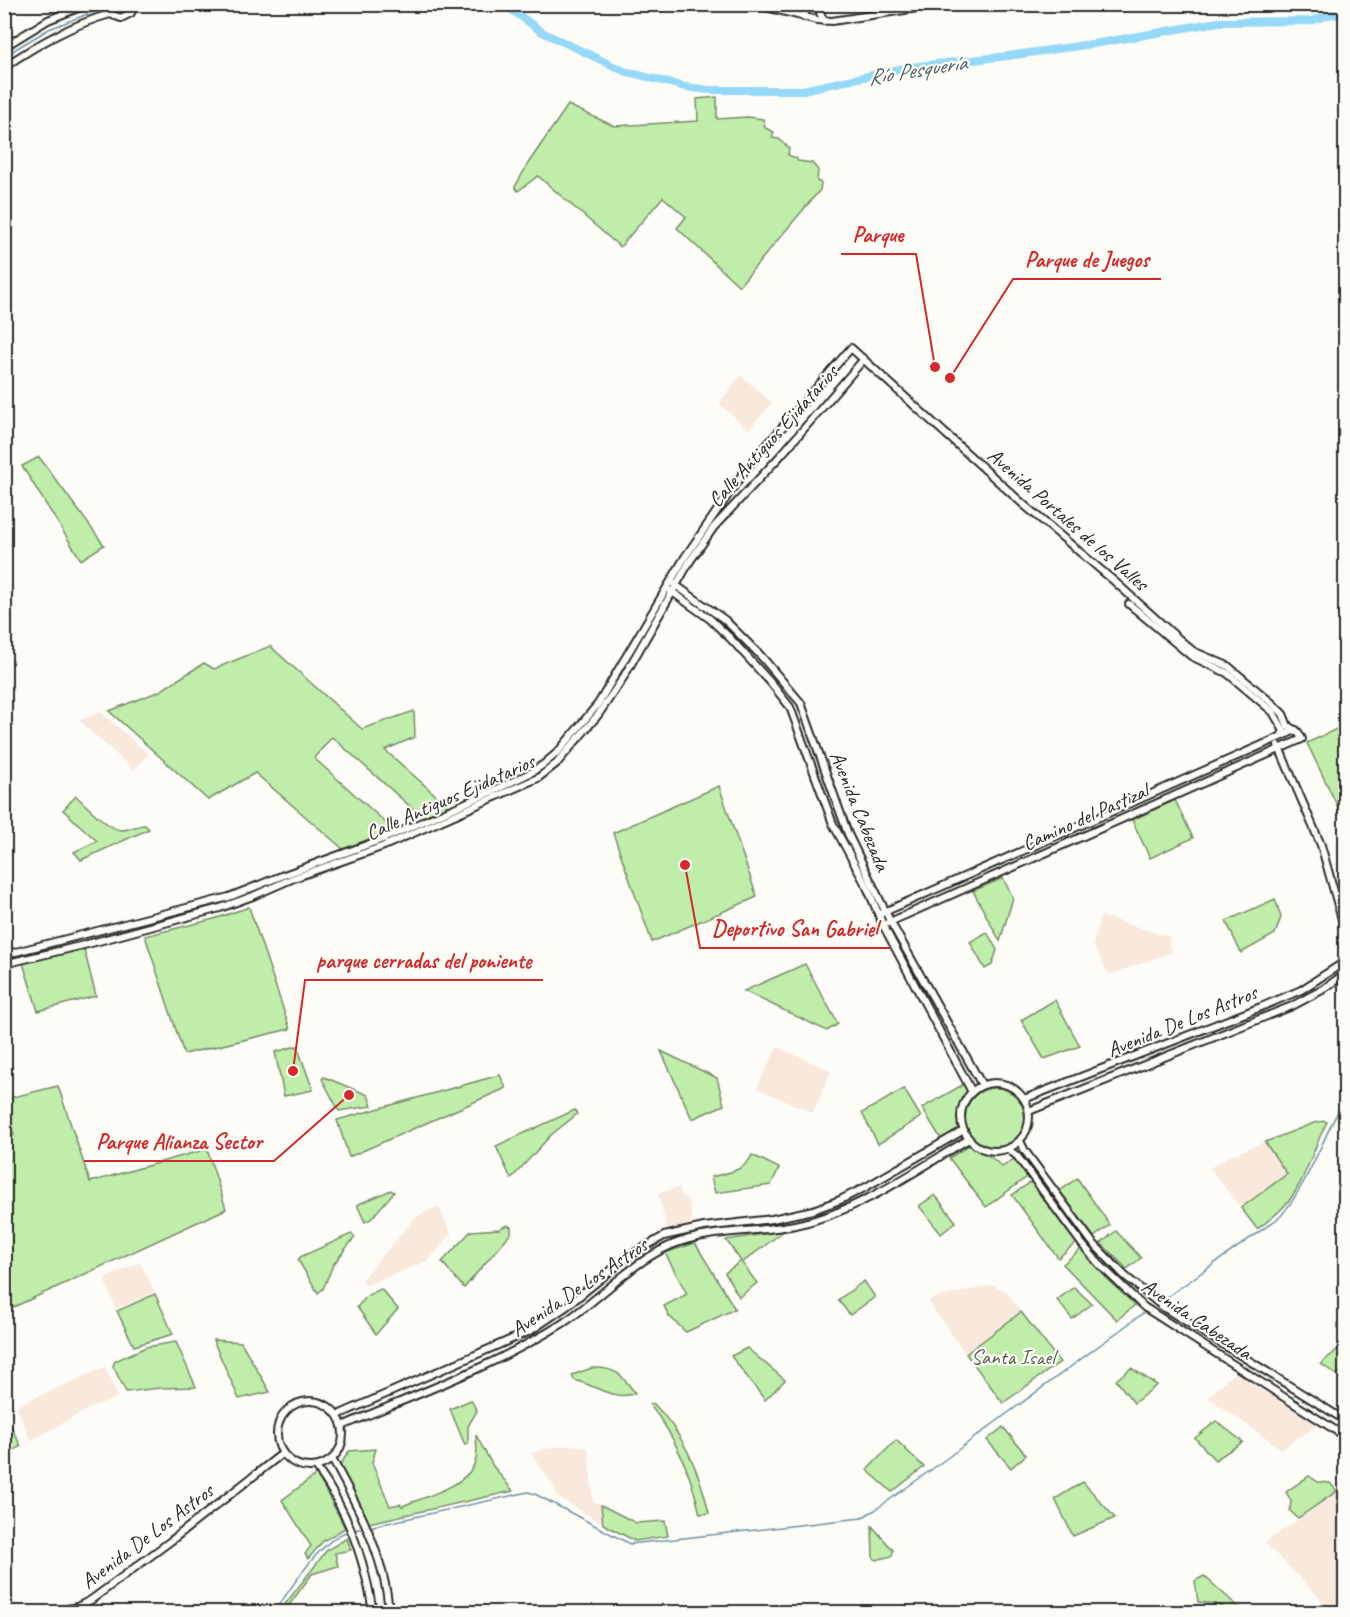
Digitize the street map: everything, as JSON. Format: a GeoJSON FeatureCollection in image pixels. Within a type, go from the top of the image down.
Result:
{"type":"FeatureCollection","features":[{"type":"Feature","properties":{"kind":"street"},"geometry":{"type":"LineString","coordinates":[[4,47],[48,20],[88,4]]}},
{"type":"Feature","properties":{"kind":"street"},"geometry":{"type":"LineString","coordinates":[[106,4],[110,14],[116,18],[124,18],[131,13],[134,4]]}},
{"type":"Feature","properties":{"kind":"street"},"geometry":{"type":"LineString","coordinates":[[754,4],[824,21],[842,21],[944,4]]}},
{"type":"Feature","properties":{"kind":"street"},"geometry":{"type":"LineString","coordinates":[[801,4],[807,18]]}},
{"type":"Feature","properties":{"kind":"street"},"geometry":{"type":"LineString","coordinates":[[820,4],[820,13],[824,21]]}},
{"type":"Feature","properties":{"kind":"street"},"geometry":{"type":"LineString","coordinates":[[881,4],[915,4]]}},
{"type":"Feature","properties":{"kind":"street"},"geometry":{"type":"LineString","coordinates":[[4,67],[46,40],[110,14]]}},
{"type":"Feature","properties":{"kind":"street","name":"Avenida Portales de los Valles"},"geometry":{"type":"LineString","coordinates":[[851,348],[1132,601],[1194,651],[1228,666],[1270,705]]}},
{"type":"Feature","properties":{"kind":"street","name":"Calle Antiguos Ejidatarios"},"geometry":{"type":"LineString","coordinates":[[674,584],[685,557],[746,469],[851,348]]}},
{"type":"Feature","properties":{"kind":"street","name":"Calle Antiguos Ejidatarios"},"geometry":{"type":"LineString","coordinates":[[4,964],[84,945],[229,905],[294,878],[384,846],[538,778],[557,764],[598,715],[623,678],[674,584],[714,527],[864,359]]}},
{"type":"Feature","properties":{"kind":"street","name":"Avenida Cabezada"},"geometry":{"type":"LineString","coordinates":[[674,584],[725,620],[795,694],[805,714],[848,834],[882,913],[883,925],[972,1092]]}},
{"type":"Feature","properties":{"kind":"street","name":"Calle Antiguos Ejidatarios"},"geometry":{"type":"LineString","coordinates":[[4,955],[229,897],[383,839],[532,772],[558,752],[598,704],[670,591]]}},
{"type":"Feature","properties":{"kind":"street","name":"Avenida Cabezada"},"geometry":{"type":"LineString","coordinates":[[670,591],[710,619],[730,638],[790,707],[833,824],[982,1085]]}},
{"type":"Feature","properties":{"kind":"street"},"geometry":{"type":"LineString","coordinates":[[1270,705],[1283,714],[1288,726],[1296,730]]}},
{"type":"Feature","properties":{"kind":"street"},"geometry":{"type":"LineString","coordinates":[[1270,705],[1282,724],[1284,731],[1277,738],[1280,748],[1322,845],[1346,934]]}},
{"type":"Feature","properties":{"kind":"street","name":"Camino del Pastizal"},"geometry":{"type":"LineString","coordinates":[[882,913],[1296,730],[1302,739],[883,925]]}},
{"type":"Feature","properties":{"kind":"street"},"geometry":{"type":"LineString","coordinates":[[898,952],[905,948]]}},
{"type":"Feature","properties":{"kind":"street","name":"Avenida De Los Astros"},"geometry":{"type":"LineString","coordinates":[[1024,1099],[1301,990],[1346,961]]}},
{"type":"Feature","properties":{"kind":"street","name":"Avenida De Los Astros"},"geometry":{"type":"LineString","coordinates":[[1029,1111],[1292,1006],[1322,990],[1346,973]]}},
{"type":"Feature","properties":{"kind":"street"},"geometry":{"type":"LineString","coordinates":[[1005,1084],[1016,1090],[1024,1099],[1029,1111],[1028,1127],[1020,1141],[1008,1149],[987,1150],[977,1146],[963,1130],[962,1109],[972,1092],[982,1085],[1005,1084]]}},
{"type":"Feature","properties":{"kind":"street","name":"Avenida De Los Astros"},"geometry":{"type":"LineString","coordinates":[[338,1415],[530,1331],[567,1306],[629,1257],[664,1236],[704,1227],[795,1215],[840,1200],[963,1130]]}},
{"type":"Feature","properties":{"kind":"street","name":"Avenida De Los Astros"},"geometry":{"type":"LineString","coordinates":[[342,1426],[483,1366],[529,1343],[583,1309],[642,1261],[676,1243],[699,1237],[795,1225],[816,1219],[860,1202],[969,1139]]}},
{"type":"Feature","properties":{"kind":"street","name":"Avenida Cabezada"},"geometry":{"type":"LineString","coordinates":[[1020,1141],[1025,1152],[1092,1242],[1118,1270],[1161,1306],[1346,1421]]}},
{"type":"Feature","properties":{"kind":"street","name":"Avenida Cabezada"},"geometry":{"type":"LineString","coordinates":[[1008,1149],[1017,1156],[1099,1264],[1150,1312],[1346,1437]]}},
{"type":"Feature","properties":{"kind":"street"},"geometry":{"type":"LineString","coordinates":[[855,1193],[860,1202]]}},
{"type":"Feature","properties":{"kind":"street"},"geometry":{"type":"LineString","coordinates":[[301,1402],[321,1402],[338,1415],[342,1426],[341,1444],[332,1459],[316,1467],[297,1464],[283,1453],[277,1434],[279,1424],[290,1407],[301,1402]]}},
{"type":"Feature","properties":{"kind":"street","name":"Avenida De Los Astros"},"geometry":{"type":"LineString","coordinates":[[54,1612],[77,1607],[91,1600],[183,1532],[283,1453]]}},
{"type":"Feature","properties":{"kind":"street"},"geometry":{"type":"LineString","coordinates":[[332,1459],[370,1534],[385,1587],[389,1612]]}},
{"type":"Feature","properties":{"kind":"street"},"geometry":{"type":"LineString","coordinates":[[316,1467],[337,1499],[354,1537],[373,1612]]}},
{"type":"Feature","properties":{"kind":"shaded area"},"geometry":{"type":"Polygon","coordinates":[[[741,375],[772,403],[748,430],[719,403],[741,375]]]}},
{"type":"Feature","properties":{"kind":"shaded area"},"geometry":{"type":"Polygon","coordinates":[[[101,712],[148,754],[134,770],[79,721],[101,712]]]}},
{"type":"Feature","properties":{"kind":"shaded area"},"geometry":{"type":"Polygon","coordinates":[[[1101,916],[1170,937],[1168,943],[1172,952],[1109,975],[1093,945],[1101,916]]]}},
{"type":"Feature","properties":{"kind":"shaded area"},"geometry":{"type":"Polygon","coordinates":[[[777,1047],[831,1071],[813,1113],[757,1088],[777,1047]]]}},
{"type":"Feature","properties":{"kind":"shaded area"},"geometry":{"type":"Polygon","coordinates":[[[1265,1142],[1288,1174],[1241,1208],[1210,1168],[1231,1155],[1265,1142]]]}},
{"type":"Feature","properties":{"kind":"shaded area"},"geometry":{"type":"Polygon","coordinates":[[[679,1187],[681,1195],[689,1202],[693,1223],[668,1233],[658,1193],[679,1187]]]}},
{"type":"Feature","properties":{"kind":"shaded area"},"geometry":{"type":"Polygon","coordinates":[[[439,1207],[451,1234],[428,1261],[367,1285],[363,1283],[362,1279],[415,1218],[428,1210],[439,1207]]]}},
{"type":"Feature","properties":{"kind":"shaded area"},"geometry":{"type":"Polygon","coordinates":[[[140,1262],[155,1292],[116,1309],[105,1282],[107,1277],[140,1262]]]}},
{"type":"Feature","properties":{"kind":"shaded area"},"geometry":{"type":"Polygon","coordinates":[[[992,1285],[1005,1290],[1021,1312],[966,1354],[929,1303],[931,1299],[992,1285]]]}},
{"type":"Feature","properties":{"kind":"shaded area"},"geometry":{"type":"Polygon","coordinates":[[[105,1367],[118,1397],[88,1409],[31,1441],[16,1406],[105,1367]]]}},
{"type":"Feature","properties":{"kind":"shaded area"},"geometry":{"type":"Polygon","coordinates":[[[1237,1370],[1319,1424],[1281,1449],[1208,1397],[1237,1370]]]}},
{"type":"Feature","properties":{"kind":"shaded area"},"geometry":{"type":"Polygon","coordinates":[[[570,1445],[588,1448],[593,1501],[601,1505],[603,1524],[558,1497],[531,1453],[570,1445]]]}},
{"type":"Feature","properties":{"kind":"shaded area"},"geometry":{"type":"Polygon","coordinates":[[[1345,1486],[1345,1612],[1330,1612],[1319,1597],[1265,1543],[1345,1486]]]}},
{"type":"Feature","properties":{"kind":"green space"},"geometry":{"type":"Polygon","coordinates":[[[717,97],[717,119],[748,117],[763,119],[765,128],[774,132],[772,138],[779,139],[789,148],[788,155],[798,161],[812,163],[818,170],[817,181],[821,183],[820,190],[739,286],[677,228],[686,217],[663,197],[620,247],[538,176],[518,191],[515,187],[529,162],[568,105],[614,126],[698,121],[697,99],[717,97]]]}},
{"type":"Feature","properties":{"kind":"green space"},"geometry":{"type":"Polygon","coordinates":[[[39,457],[104,545],[81,560],[22,466],[39,457]]]}},
{"type":"Feature","properties":{"kind":"green space"},"geometry":{"type":"Polygon","coordinates":[[[270,646],[362,729],[414,711],[415,737],[385,750],[448,806],[422,817],[332,737],[314,758],[394,830],[343,849],[255,773],[208,800],[109,711],[160,691],[204,663],[214,669],[270,646]]]}},
{"type":"Feature","properties":{"kind":"green space"},"geometry":{"type":"Polygon","coordinates":[[[1345,725],[1345,822],[1307,743],[1345,725]]]}},
{"type":"Feature","properties":{"kind":"green space"},"geometry":{"type":"Polygon","coordinates":[[[719,786],[757,897],[652,942],[613,833],[719,786]]]}},
{"type":"Feature","properties":{"kind":"green space"},"geometry":{"type":"Polygon","coordinates":[[[76,796],[91,811],[117,829],[125,830],[145,825],[149,829],[81,860],[74,852],[97,841],[63,810],[76,796]]]}},
{"type":"Feature","properties":{"kind":"green space"},"geometry":{"type":"Polygon","coordinates":[[[1175,800],[1193,838],[1150,858],[1132,820],[1175,800]]]}},
{"type":"Feature","properties":{"kind":"green space"},"geometry":{"type":"Polygon","coordinates":[[[1003,878],[1013,898],[1000,941],[973,891],[1003,878]]]}},
{"type":"Feature","properties":{"kind":"green space"},"geometry":{"type":"Polygon","coordinates":[[[1275,899],[1281,917],[1275,934],[1241,953],[1226,921],[1275,899]]]}},
{"type":"Feature","properties":{"kind":"green space"},"geometry":{"type":"Polygon","coordinates":[[[249,907],[290,1029],[184,1054],[145,936],[214,919],[249,907]]]}},
{"type":"Feature","properties":{"kind":"green space"},"geometry":{"type":"Polygon","coordinates":[[[987,932],[997,950],[992,965],[985,969],[970,942],[987,932]]]}},
{"type":"Feature","properties":{"kind":"green space"},"geometry":{"type":"Polygon","coordinates":[[[84,949],[96,996],[38,1011],[23,963],[84,949]]]}},
{"type":"Feature","properties":{"kind":"green space"},"geometry":{"type":"Polygon","coordinates":[[[805,964],[838,1024],[827,1031],[744,991],[805,964]]]}},
{"type":"Feature","properties":{"kind":"green space"},"geometry":{"type":"Polygon","coordinates":[[[1055,1000],[1080,1046],[1044,1059],[1021,1020],[1055,1000]]]}},
{"type":"Feature","properties":{"kind":"green space"},"geometry":{"type":"Polygon","coordinates":[[[297,1046],[313,1090],[284,1096],[275,1052],[297,1046]]]}},
{"type":"Feature","properties":{"kind":"green space"},"geometry":{"type":"Polygon","coordinates":[[[661,1051],[717,1078],[724,1105],[692,1119],[661,1051]]]}},
{"type":"Feature","properties":{"kind":"green space"},"geometry":{"type":"Polygon","coordinates":[[[500,1075],[506,1088],[349,1157],[337,1120],[500,1075]]]}},
{"type":"Feature","properties":{"kind":"green space"},"geometry":{"type":"Polygon","coordinates":[[[324,1077],[368,1095],[372,1106],[339,1111],[322,1079],[324,1077]]]}},
{"type":"Feature","properties":{"kind":"green space"},"geometry":{"type":"Polygon","coordinates":[[[964,1084],[967,1090],[959,1109],[959,1129],[941,1139],[922,1108],[964,1084]]]}},
{"type":"Feature","properties":{"kind":"green space"},"geometry":{"type":"Polygon","coordinates":[[[58,1086],[90,1182],[207,1149],[226,1209],[5,1311],[5,1140],[14,1135],[5,1113],[5,1099],[58,1086]]]}},
{"type":"Feature","properties":{"kind":"green space"},"geometry":{"type":"Polygon","coordinates":[[[995,1088],[1012,1093],[1020,1101],[1025,1118],[1020,1135],[1012,1143],[995,1148],[978,1143],[970,1135],[965,1118],[970,1101],[978,1093],[995,1088]]]}},
{"type":"Feature","properties":{"kind":"green space"},"geometry":{"type":"Polygon","coordinates":[[[904,1089],[921,1117],[878,1144],[862,1113],[904,1089]]]}},
{"type":"Feature","properties":{"kind":"green space"},"geometry":{"type":"Polygon","coordinates":[[[575,1110],[577,1114],[551,1135],[511,1179],[496,1146],[575,1110]]]}},
{"type":"Feature","properties":{"kind":"green space"},"geometry":{"type":"Polygon","coordinates":[[[1324,1121],[1327,1122],[1293,1196],[1280,1211],[1257,1229],[1241,1208],[1287,1174],[1265,1142],[1324,1121]]]}},
{"type":"Feature","properties":{"kind":"green space"},"geometry":{"type":"Polygon","coordinates":[[[971,1144],[1002,1167],[1014,1159],[1027,1177],[986,1207],[949,1158],[971,1144]]]}},
{"type":"Feature","properties":{"kind":"green space"},"geometry":{"type":"Polygon","coordinates":[[[752,1155],[779,1168],[771,1185],[715,1193],[711,1177],[740,1168],[752,1155]]]}},
{"type":"Feature","properties":{"kind":"green space"},"geometry":{"type":"Polygon","coordinates":[[[1077,1178],[1110,1225],[1094,1237],[1060,1191],[1077,1178]]]}},
{"type":"Feature","properties":{"kind":"green space"},"geometry":{"type":"Polygon","coordinates":[[[1031,1182],[1076,1243],[1058,1258],[1012,1195],[1031,1182]]]}},
{"type":"Feature","properties":{"kind":"green space"},"geometry":{"type":"Polygon","coordinates":[[[391,1190],[394,1192],[371,1219],[365,1222],[357,1205],[391,1190]]]}},
{"type":"Feature","properties":{"kind":"green space"},"geometry":{"type":"Polygon","coordinates":[[[935,1195],[956,1222],[941,1234],[919,1206],[935,1195]]]}},
{"type":"Feature","properties":{"kind":"green space"},"geometry":{"type":"Polygon","coordinates":[[[507,1225],[511,1227],[511,1233],[464,1288],[442,1262],[471,1231],[499,1229],[507,1225]]]}},
{"type":"Feature","properties":{"kind":"green space"},"geometry":{"type":"Polygon","coordinates":[[[784,1231],[742,1263],[757,1283],[739,1297],[725,1273],[741,1261],[726,1240],[784,1231]]]}},
{"type":"Feature","properties":{"kind":"green space"},"geometry":{"type":"Polygon","coordinates":[[[1116,1231],[1141,1258],[1127,1269],[1101,1243],[1116,1231]]]}},
{"type":"Feature","properties":{"kind":"green space"},"geometry":{"type":"Polygon","coordinates":[[[351,1234],[355,1237],[333,1265],[323,1289],[318,1293],[298,1260],[300,1257],[351,1234]]]}},
{"type":"Feature","properties":{"kind":"green space"},"geometry":{"type":"Polygon","coordinates":[[[695,1243],[735,1309],[686,1332],[669,1316],[664,1306],[687,1294],[665,1253],[695,1243]]]}},
{"type":"Feature","properties":{"kind":"green space"},"geometry":{"type":"Polygon","coordinates":[[[1081,1249],[1110,1282],[1135,1305],[1117,1320],[1063,1264],[1081,1249]]]}},
{"type":"Feature","properties":{"kind":"green space"},"geometry":{"type":"Polygon","coordinates":[[[864,1281],[875,1297],[850,1315],[838,1300],[864,1281]]]}},
{"type":"Feature","properties":{"kind":"green space"},"geometry":{"type":"Polygon","coordinates":[[[1074,1287],[1092,1304],[1072,1319],[1057,1300],[1074,1287]]]}},
{"type":"Feature","properties":{"kind":"green space"},"geometry":{"type":"Polygon","coordinates":[[[381,1289],[398,1309],[376,1334],[357,1307],[368,1295],[381,1289]]]}},
{"type":"Feature","properties":{"kind":"green space"},"geometry":{"type":"Polygon","coordinates":[[[155,1294],[173,1334],[134,1346],[117,1311],[155,1294]]]}},
{"type":"Feature","properties":{"kind":"green space","name":"Santa Isael"},"geometry":{"type":"Polygon","coordinates":[[[1021,1312],[1060,1362],[1003,1403],[966,1354],[1021,1312]]]}},
{"type":"Feature","properties":{"kind":"green space"},"geometry":{"type":"Polygon","coordinates":[[[213,1340],[241,1342],[270,1392],[239,1399],[213,1340]]]}},
{"type":"Feature","properties":{"kind":"green space"},"geometry":{"type":"Polygon","coordinates":[[[176,1342],[196,1387],[126,1392],[113,1366],[115,1361],[146,1347],[176,1342]]]}},
{"type":"Feature","properties":{"kind":"green space"},"geometry":{"type":"Polygon","coordinates":[[[747,1348],[785,1380],[765,1400],[731,1356],[747,1348]]]}},
{"type":"Feature","properties":{"kind":"green space"},"geometry":{"type":"Polygon","coordinates":[[[1339,1348],[1345,1354],[1345,1367],[1337,1375],[1321,1364],[1339,1348]]]}},
{"type":"Feature","properties":{"kind":"green space"},"geometry":{"type":"Polygon","coordinates":[[[592,1368],[607,1369],[618,1373],[635,1393],[612,1394],[574,1380],[572,1375],[592,1368]]]}},
{"type":"Feature","properties":{"kind":"green space"},"geometry":{"type":"Polygon","coordinates":[[[1131,1368],[1157,1385],[1134,1403],[1116,1380],[1131,1368]]]}},
{"type":"Feature","properties":{"kind":"green space"},"geometry":{"type":"Polygon","coordinates":[[[471,1400],[477,1411],[468,1426],[468,1443],[465,1445],[450,1409],[471,1400]]]}},
{"type":"Feature","properties":{"kind":"green space"},"geometry":{"type":"Polygon","coordinates":[[[653,1403],[682,1440],[701,1483],[709,1513],[700,1514],[681,1457],[668,1430],[650,1405],[653,1403]]]}},
{"type":"Feature","properties":{"kind":"green space"},"geometry":{"type":"Polygon","coordinates":[[[4,1413],[21,1446],[5,1456],[4,1456],[4,1413]]]}},
{"type":"Feature","properties":{"kind":"green space"},"geometry":{"type":"Polygon","coordinates":[[[1216,1421],[1243,1442],[1215,1460],[1195,1438],[1216,1421]]]}},
{"type":"Feature","properties":{"kind":"green space"},"geometry":{"type":"Polygon","coordinates":[[[1003,1427],[1026,1455],[1011,1468],[987,1440],[1003,1427]]]}},
{"type":"Feature","properties":{"kind":"green space"},"geometry":{"type":"Polygon","coordinates":[[[476,1435],[493,1466],[513,1491],[369,1523],[340,1465],[349,1451],[376,1449],[372,1463],[390,1506],[400,1504],[402,1506],[445,1489],[465,1476],[476,1459],[476,1435]]]}},
{"type":"Feature","properties":{"kind":"green space"},"geometry":{"type":"Polygon","coordinates":[[[896,1440],[924,1467],[892,1492],[867,1470],[896,1440]]]}},
{"type":"Feature","properties":{"kind":"green space"},"geometry":{"type":"Polygon","coordinates":[[[317,1474],[345,1528],[323,1541],[308,1559],[305,1554],[311,1546],[282,1500],[317,1474]]]}},
{"type":"Feature","properties":{"kind":"green space"},"geometry":{"type":"Polygon","coordinates":[[[1309,1476],[1318,1482],[1330,1483],[1337,1491],[1298,1518],[1290,1511],[1291,1501],[1286,1492],[1309,1476]]]}},
{"type":"Feature","properties":{"kind":"green space"},"geometry":{"type":"Polygon","coordinates":[[[1083,1482],[1115,1518],[1073,1536],[1055,1499],[1083,1482]]]}},
{"type":"Feature","properties":{"kind":"green space"},"geometry":{"type":"Polygon","coordinates":[[[601,1505],[636,1523],[665,1521],[668,1536],[635,1541],[603,1524],[601,1505]]]}},
{"type":"Feature","properties":{"kind":"green space"},"geometry":{"type":"Polygon","coordinates":[[[872,1526],[893,1550],[892,1556],[876,1560],[873,1557],[872,1526]]]}},
{"type":"Feature","properties":{"kind":"green space"},"geometry":{"type":"Polygon","coordinates":[[[347,1538],[351,1550],[335,1553],[338,1566],[312,1574],[284,1612],[279,1612],[327,1550],[347,1538]]]}},
{"type":"Feature","properties":{"kind":"green space"},"geometry":{"type":"Polygon","coordinates":[[[1204,1576],[1244,1612],[1233,1612],[1215,1604],[1198,1602],[1195,1581],[1204,1576]]]}},
{"type":"Feature","properties":{"kind":"waterway"},"geometry":{"type":"LineString","coordinates":[[110,6],[118,4]]}},
{"type":"Feature","properties":{"kind":"waterway","name":"Río Pesquería"},"geometry":{"type":"LineString","coordinates":[[504,4],[542,32],[624,71],[685,87],[709,90],[803,90],[910,67],[1099,43],[1218,22],[1311,21],[1332,14],[1346,16]]}},
{"type":"Feature","properties":{"kind":"waterway"},"geometry":{"type":"LineString","coordinates":[[4,56],[49,29],[103,8]]}},
{"type":"Feature","properties":{"kind":"waterway"},"geometry":{"type":"LineString","coordinates":[[1160,1302],[1280,1217],[1300,1189],[1346,1097]]}},
{"type":"Feature","properties":{"kind":"waterway"},"geometry":{"type":"LineString","coordinates":[[369,1527],[528,1492],[630,1544],[861,1518],[924,1475],[1146,1311]]}},
{"type":"Feature","properties":{"kind":"waterway"},"geometry":{"type":"LineString","coordinates":[[354,1530],[364,1528]]}},
{"type":"Feature","properties":{"kind":"waterway"},"geometry":{"type":"LineString","coordinates":[[274,1612],[317,1554],[328,1543],[349,1531]]}},
{"type":"Feature","properties":{"kind":"place","name":"Parque"},"geometry":{"type":"Point","coordinates":[935,367]}},
{"type":"Feature","properties":{"kind":"place","name":"Parque de Juegos"},"geometry":{"type":"Point","coordinates":[950,378]}},
{"type":"Feature","properties":{"kind":"place","name":"Deportivo San Gabriel"},"geometry":{"type":"Point","coordinates":[685,865]}},
{"type":"Feature","properties":{"kind":"place","name":"parque cerradas del poniente"},"geometry":{"type":"Point","coordinates":[293,1071]}},
{"type":"Feature","properties":{"kind":"place","name":"Parque Alianza Sector"},"geometry":{"type":"Point","coordinates":[349,1095]}}]}
